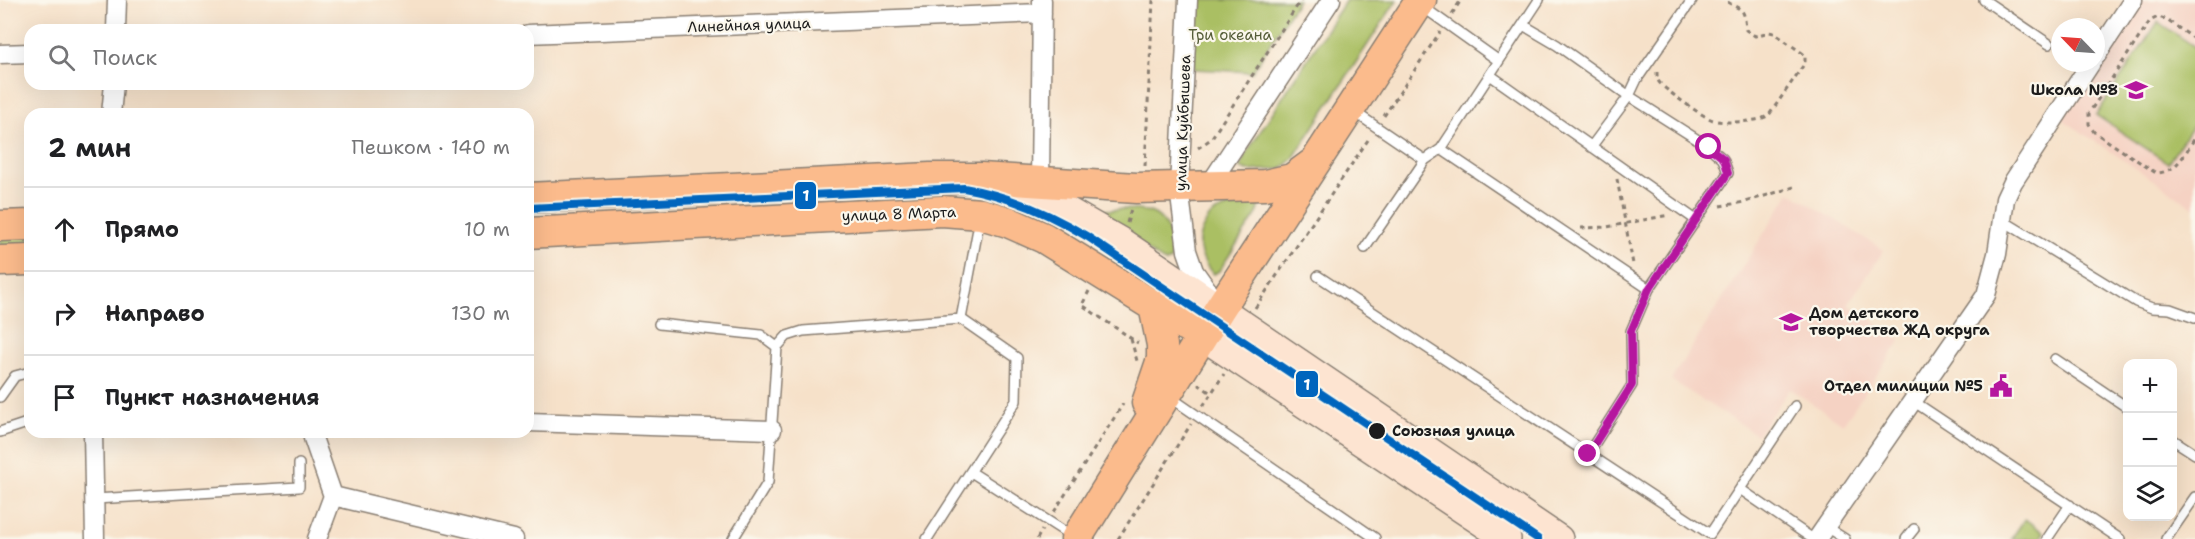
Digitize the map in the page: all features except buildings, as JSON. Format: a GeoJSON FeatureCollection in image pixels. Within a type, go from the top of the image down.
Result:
{"type":"FeatureCollection","features":[{"type":"Feature","properties":{"kind":"main road"},"geometry":{"type":"LineString","coordinates":[[1075,539],[1202,336],[1420,2]]}},
{"type":"Feature","properties":{"kind":"main road"},"geometry":{"type":"LineString","coordinates":[[534,198],[930,178],[981,178],[1136,188],[1179,174],[1208,187],[1265,185],[1292,179],[1315,162]]}},
{"type":"Feature","properties":{"kind":"main road"},"geometry":{"type":"LineString","coordinates":[[981,178],[1061,207],[1120,241],[1559,539]]}},
{"type":"Feature","properties":{"kind":"main road","name":"улица 8 Марта"},"geometry":{"type":"LineString","coordinates":[[534,233],[942,210],[981,214],[1008,222],[1044,238],[1202,336]]}},
{"type":"Feature","properties":{"kind":"main road"},"geometry":{"type":"LineString","coordinates":[[0,226],[24,225]]}},
{"type":"Feature","properties":{"kind":"main road"},"geometry":{"type":"LineString","coordinates":[[0,261],[24,260]]}},
{"type":"Feature","properties":{"kind":"main road"},"geometry":{"type":"LineString","coordinates":[[1114,477],[1143,416],[1162,359],[1162,345],[1154,306]]}},
{"type":"Feature","properties":{"kind":"main road"},"geometry":{"type":"LineString","coordinates":[[1202,336],[1507,539]]}},
{"type":"Feature","properties":{"kind":"street"},"geometry":{"type":"LineString","coordinates":[[116,24],[117,0]]}},
{"type":"Feature","properties":{"kind":"street","name":"улица Куйбышева"},"geometry":{"type":"LineString","coordinates":[[1188,0],[1179,174],[1187,251],[1194,271],[1220,308]]}},
{"type":"Feature","properties":{"kind":"street"},"geometry":{"type":"LineString","coordinates":[[1208,187],[1331,0]]}},
{"type":"Feature","properties":{"kind":"street"},"geometry":{"type":"LineString","coordinates":[[2105,42],[2133,0]]}},
{"type":"Feature","properties":{"kind":"street"},"geometry":{"type":"LineString","coordinates":[[1040,182],[1042,6]]}},
{"type":"Feature","properties":{"kind":"street","name":"Линейная улица"},"geometry":{"type":"LineString","coordinates":[[534,34],[1042,6]]}},
{"type":"Feature","properties":{"kind":"street"},"geometry":{"type":"LineString","coordinates":[[0,54],[24,53]]}},
{"type":"Feature","properties":{"kind":"street"},"geometry":{"type":"LineString","coordinates":[[1819,535],[1986,295],[1997,254],[2005,199],[2013,182],[2085,72]]}},
{"type":"Feature","properties":{"kind":"street"},"geometry":{"type":"LineString","coordinates":[[112,108],[113,90]]}},
{"type":"Feature","properties":{"kind":"street"},"geometry":{"type":"LineString","coordinates":[[534,422],[772,430]]}},
{"type":"Feature","properties":{"kind":"street"},"geometry":{"type":"LineString","coordinates":[[93,438],[95,539]]}},
{"type":"Feature","properties":{"kind":"street"},"geometry":{"type":"LineString","coordinates":[[314,438],[333,496],[317,539]]}},
{"type":"Feature","properties":{"kind":"street"},"geometry":{"type":"LineString","coordinates":[[333,496],[514,539]]}},
{"type":"Feature","properties":{"kind":"lane"},"geometry":{"type":"LineString","coordinates":[[1365,248],[1425,160],[1441,149],[1539,0]]}},
{"type":"Feature","properties":{"kind":"lane"},"geometry":{"type":"LineString","coordinates":[[1591,147],[1629,96],[1637,79],[1692,0]]}},
{"type":"Feature","properties":{"kind":"lane"},"geometry":{"type":"LineString","coordinates":[[1984,0],[2049,44]]}},
{"type":"Feature","properties":{"kind":"lane"},"geometry":{"type":"LineString","coordinates":[[1420,2],[1499,60]]}},
{"type":"Feature","properties":{"kind":"lane"},"geometry":{"type":"LineString","coordinates":[[1523,25],[1557,45],[1629,96],[1709,147],[1724,159],[1728,173],[1649,289],[1631,331],[1632,385],[1588,454]]}},
{"type":"Feature","properties":{"kind":"lane"},"geometry":{"type":"LineString","coordinates":[[1490,75],[1696,220]]}},
{"type":"Feature","properties":{"kind":"lane"},"geometry":{"type":"LineString","coordinates":[[1350,109],[1425,160]]}},
{"type":"Feature","properties":{"kind":"lane"},"geometry":{"type":"LineString","coordinates":[[1441,149],[1649,289]]}},
{"type":"Feature","properties":{"kind":"lane"},"geometry":{"type":"LineString","coordinates":[[961,319],[981,214]]}},
{"type":"Feature","properties":{"kind":"lane"},"geometry":{"type":"LineString","coordinates":[[2002,220],[2136,302],[2152,308],[2170,309],[2195,318]]}},
{"type":"Feature","properties":{"kind":"lane"},"geometry":{"type":"LineString","coordinates":[[1318,276],[1710,534],[1795,406]]}},
{"type":"Feature","properties":{"kind":"lane"},"geometry":{"type":"LineString","coordinates":[[733,539],[768,482],[777,347],[787,336],[803,331],[961,319],[1017,358],[1016,401],[927,539]]}},
{"type":"Feature","properties":{"kind":"lane"},"geometry":{"type":"LineString","coordinates":[[659,324],[761,335],[777,347]]}},
{"type":"Feature","properties":{"kind":"lane"},"geometry":{"type":"LineString","coordinates":[[2055,358],[2123,405]]}},
{"type":"Feature","properties":{"kind":"lane"},"geometry":{"type":"LineString","coordinates":[[0,397],[15,376],[24,374]]}},
{"type":"Feature","properties":{"kind":"lane"},"geometry":{"type":"LineString","coordinates":[[1166,394],[1375,538]]}},
{"type":"Feature","properties":{"kind":"lane"},"geometry":{"type":"LineString","coordinates":[[1913,401],[2120,539]]}},
{"type":"Feature","properties":{"kind":"lane"},"geometry":{"type":"LineString","coordinates":[[0,432],[24,424]]}},
{"type":"Feature","properties":{"kind":"lane"},"geometry":{"type":"LineString","coordinates":[[2177,442],[2195,454]]}},
{"type":"Feature","properties":{"kind":"lane"},"geometry":{"type":"LineString","coordinates":[[95,499],[299,487],[299,464]]}},
{"type":"Feature","properties":{"kind":"lane"},"geometry":{"type":"LineString","coordinates":[[971,472],[1075,539]]}},
{"type":"Feature","properties":{"kind":"lane"},"geometry":{"type":"LineString","coordinates":[[1740,489],[1819,535],[1845,539]]}},
{"type":"Feature","properties":{"kind":"lane"},"geometry":{"type":"LineString","coordinates":[[2166,539],[2195,497]]}},
{"type":"Feature","properties":{"kind":"lane"},"geometry":{"type":"LineString","coordinates":[[2047,539],[2070,505]]}},
{"type":"Feature","properties":{"kind":"lane"},"geometry":{"type":"LineString","coordinates":[[1906,539],[1914,529]]}},
{"type":"Feature","properties":{"kind":"path"},"geometry":{"type":"LineString","coordinates":[[1153,0],[1145,170],[1179,174],[1211,139],[1301,0]]}},
{"type":"Feature","properties":{"kind":"path"},"geometry":{"type":"LineString","coordinates":[[1254,315],[1257,306],[1461,0]]}},
{"type":"Feature","properties":{"kind":"path"},"geometry":{"type":"LineString","coordinates":[[1659,67],[1657,75],[1660,83],[1703,116],[1716,121],[1730,122],[1768,117],[1805,63],[1805,55],[1774,33],[1755,36],[1746,30],[1744,13],[1724,0]]}},
{"type":"Feature","properties":{"kind":"path"},"geometry":{"type":"LineString","coordinates":[[2195,39],[2165,19],[2158,17],[2150,21],[2089,113],[2089,124],[2094,132],[2156,173],[2165,173],[2175,167],[2195,138]]}},
{"type":"Feature","properties":{"kind":"path"},"geometry":{"type":"LineString","coordinates":[[1614,163],[1637,281]]}},
{"type":"Feature","properties":{"kind":"path"},"geometry":{"type":"LineString","coordinates":[[1131,339],[1137,361],[1135,370]]}},
{"type":"Feature","properties":{"kind":"path"},"geometry":{"type":"LineString","coordinates":[[1118,539],[1227,369]]}},
{"type":"Feature","properties":{"kind":"path"},"geometry":{"type":"LineString","coordinates":[[1037,539],[1119,414],[1127,397]]}},
{"type":"Feature","properties":{"kind":"shaded area","name":"Школа №8"},"geometry":{"type":"Polygon","coordinates":[[[2135,0],[2195,0],[2195,208],[2059,117],[2088,72],[2105,72],[2105,46],[2135,0]]]}},
{"type":"Feature","properties":{"kind":"shaded area","name":"Дом детского творчества ЖД округа"},"geometry":{"type":"Polygon","coordinates":[[[1790,192],[1884,250],[1848,304],[1901,340],[1843,424],[1790,389],[1757,435],[1671,380],[1790,192]]]}},
{"type":"Feature","properties":{"kind":"green space","name":"Три океана"},"geometry":{"type":"Polygon","coordinates":[[[1196,0],[1298,0],[1252,72],[1193,69],[1196,0]]]}},
{"type":"Feature","properties":{"kind":"green space"},"geometry":{"type":"Polygon","coordinates":[[[1346,0],[1397,0],[1292,160],[1281,169],[1247,171],[1240,168],[1245,155],[1346,0]]]}},
{"type":"Feature","properties":{"kind":"green space"},"geometry":{"type":"Polygon","coordinates":[[[2158,22],[2195,47],[2195,122],[2168,163],[2096,115],[2158,22]]]}},
{"type":"Feature","properties":{"kind":"green space"},"geometry":{"type":"Polygon","coordinates":[[[1249,202],[1258,205],[1258,212],[1219,271],[1214,274],[1205,263],[1200,248],[1199,240],[1204,226],[1217,212],[1249,202]]]}},
{"type":"Feature","properties":{"kind":"green space"},"geometry":{"type":"Polygon","coordinates":[[[1125,209],[1150,212],[1161,220],[1170,238],[1171,259],[1166,263],[1088,211],[1125,209]]]}},
{"type":"Feature","properties":{"kind":"green space"},"geometry":{"type":"Polygon","coordinates":[[[24,235],[24,249],[0,251],[0,236],[24,235]]]}},
{"type":"Feature","properties":{"kind":"green space"},"geometry":{"type":"Polygon","coordinates":[[[2025,519],[2044,533],[2039,539],[2011,539],[2025,519]]]}},
{"type":"Feature","properties":{"kind":"transit line","name":"1"},"geometry":{"type":"LineString","coordinates":[[534,208],[964,188],[1013,201],[1059,220],[1088,237],[1538,539]]}},
{"type":"Feature","properties":{"kind":"place","name":"Школа №8"},"geometry":{"type":"Point","coordinates":[2136,90]}},
{"type":"Feature","properties":{"kind":"place","name":"Дом детского творчества ЖД округа"},"geometry":{"type":"Point","coordinates":[1791,322]}},
{"type":"Feature","properties":{"kind":"place","name":"Отдел милиции №5"},"geometry":{"type":"Point","coordinates":[2001,386]}},
{"type":"Feature","properties":{"kind":"place","name":"Союзная улица"},"geometry":{"type":"Point","coordinates":[1377,431]}},
{"type":"Feature","properties":{"kind":"route"},"geometry":{"type":"LineString","coordinates":[[1588,454],[1632,385],[1631,331],[1649,289],[1728,173],[1724,159],[1709,147]]}}]}
